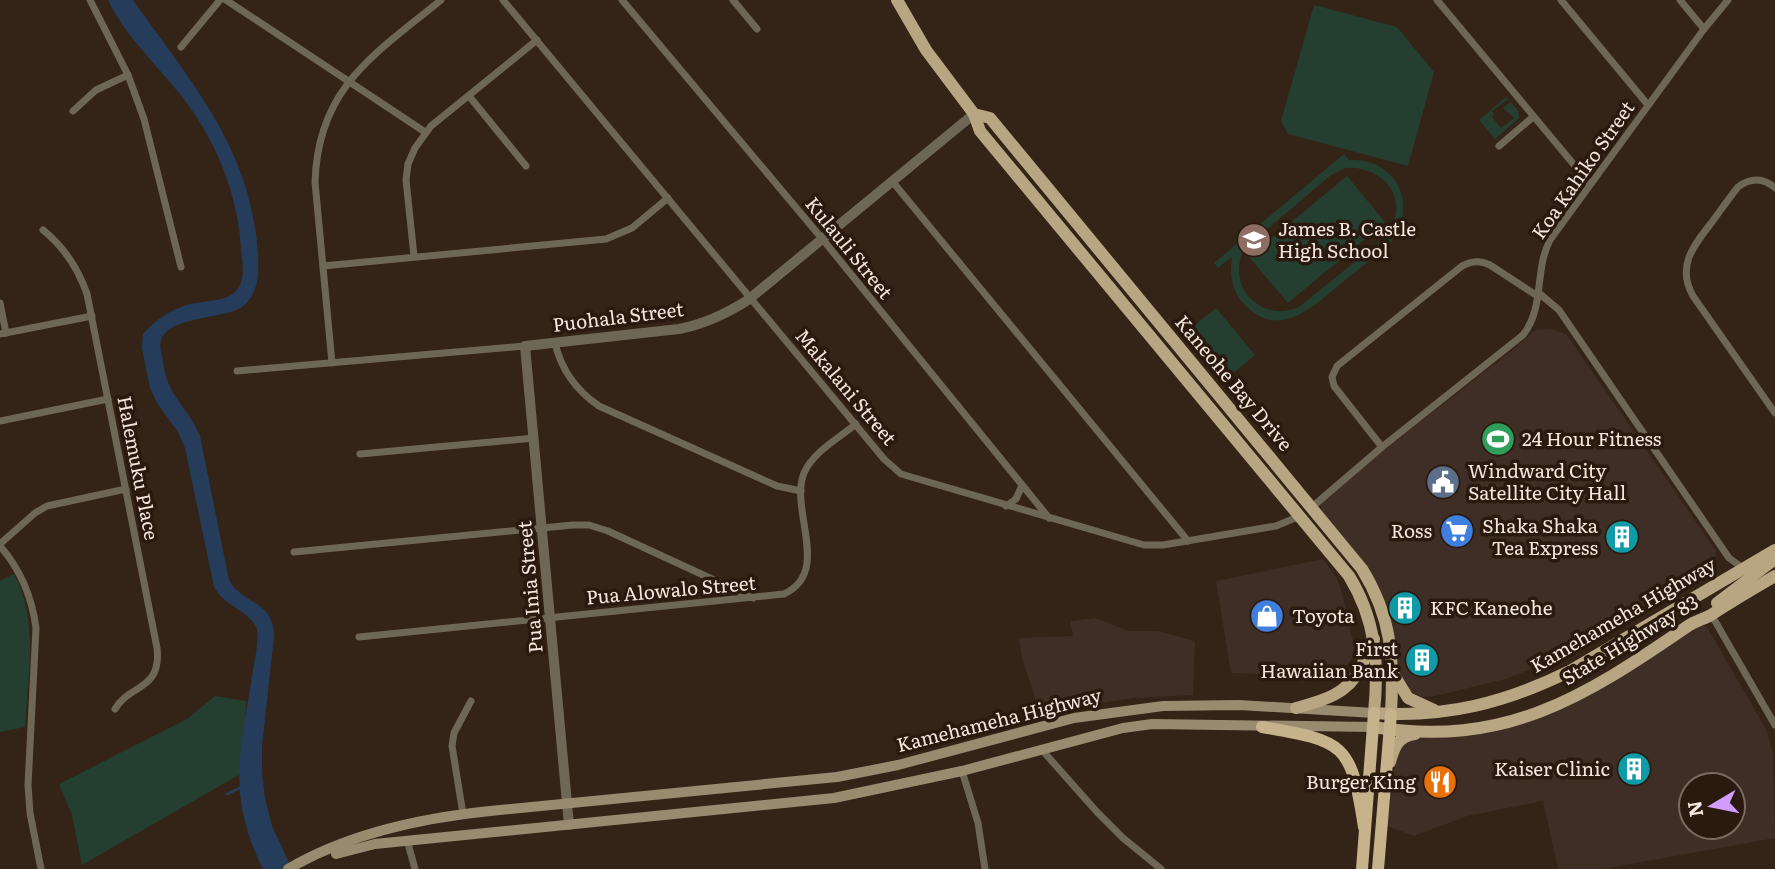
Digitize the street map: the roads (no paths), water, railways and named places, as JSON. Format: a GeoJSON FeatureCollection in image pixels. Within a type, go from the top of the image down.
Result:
{"type":"FeatureCollection","features":[{"type":"Feature","properties":{"kind":"highway"},"geometry":{"type":"LineString","coordinates":[[1362,869],[1374,713]]}},
{"type":"Feature","properties":{"kind":"highway"},"geometry":{"type":"LineString","coordinates":[[1378,869],[1391,714]]}},
{"type":"Feature","properties":{"kind":"highway"},"geometry":{"type":"LineString","coordinates":[[1262,727],[1313,735],[1339,749],[1350,764],[1355,778],[1364,827]]}},
{"type":"Feature","properties":{"kind":"main road","name":"Kaneohe Bay Drive"},"geometry":{"type":"LineString","coordinates":[[897,0],[926,50],[974,114],[980,131],[1356,586],[1366,608],[1374,639],[1377,672],[1374,713]]}},
{"type":"Feature","properties":{"kind":"main road","name":"Kaneohe Bay Drive"},"geometry":{"type":"LineString","coordinates":[[974,114],[990,118],[1354,558],[1375,592],[1388,630],[1393,673],[1391,714]]}},
{"type":"Feature","properties":{"kind":"main road"},"geometry":{"type":"LineString","coordinates":[[1039,202],[1050,192]]}},
{"type":"Feature","properties":{"kind":"main road"},"geometry":{"type":"LineString","coordinates":[[1300,516],[1312,507]]}},
{"type":"Feature","properties":{"kind":"main road","name":"Kamehameha Highway"},"geometry":{"type":"LineString","coordinates":[[296,867],[351,841],[408,824],[463,814],[832,778],[898,765],[1093,714],[1163,706],[1239,705],[1409,716],[1503,700],[1570,671],[1775,550]]}},
{"type":"Feature","properties":{"kind":"main road"},"geometry":{"type":"LineString","coordinates":[[1680,607],[1710,616],[1713,608],[1726,594],[1775,559]]}},
{"type":"Feature","properties":{"kind":"main road","name":"State Highway 83"},"geometry":{"type":"LineString","coordinates":[[1373,727],[1426,733],[1496,726],[1532,715],[1582,694],[1690,625],[1710,616],[1723,605],[1775,576]]}},
{"type":"Feature","properties":{"kind":"main road"},"geometry":{"type":"LineString","coordinates":[[1296,708],[1327,699],[1348,686],[1358,673],[1374,639]]}},
{"type":"Feature","properties":{"kind":"main road"},"geometry":{"type":"LineString","coordinates":[[1570,671],[1582,694]]}},
{"type":"Feature","properties":{"kind":"main road"},"geometry":{"type":"LineString","coordinates":[[1393,673],[1408,698],[1441,712]]}},
{"type":"Feature","properties":{"kind":"main road"},"geometry":{"type":"LineString","coordinates":[[1238,726],[1239,705]]}},
{"type":"Feature","properties":{"kind":"main road","name":"Kamehameha Highway"},"geometry":{"type":"LineString","coordinates":[[296,867],[350,849],[407,840],[830,799],[962,772],[1122,727],[1165,723],[1262,727],[1373,727]]}},
{"type":"Feature","properties":{"kind":"main road"},"geometry":{"type":"LineString","coordinates":[[1035,728],[1042,750]]}},
{"type":"Feature","properties":{"kind":"main road"},"geometry":{"type":"LineString","coordinates":[[1386,779],[1397,742],[1406,735],[1426,733]]}},
{"type":"Feature","properties":{"kind":"main road"},"geometry":{"type":"LineString","coordinates":[[830,799],[832,778]]}},
{"type":"Feature","properties":{"kind":"main road"},"geometry":{"type":"LineString","coordinates":[[407,840],[408,824]]}},
{"type":"Feature","properties":{"kind":"street"},"geometry":{"type":"LineString","coordinates":[[90,0],[128,75],[144,119],[181,267]]}},
{"type":"Feature","properties":{"kind":"street"},"geometry":{"type":"LineString","coordinates":[[181,47],[220,0]]}},
{"type":"Feature","properties":{"kind":"street"},"geometry":{"type":"LineString","coordinates":[[226,0],[425,132]]}},
{"type":"Feature","properties":{"kind":"street"},"geometry":{"type":"LineString","coordinates":[[332,363],[315,196],[317,155],[328,115],[349,81],[370,58],[441,0]]}},
{"type":"Feature","properties":{"kind":"street","name":"Makalani Street"},"geometry":{"type":"LineString","coordinates":[[503,0],[889,465],[901,474],[1144,545],[1163,545],[1276,526],[1300,516]]}},
{"type":"Feature","properties":{"kind":"street","name":"Kulauli Street"},"geometry":{"type":"LineString","coordinates":[[622,0],[822,239],[1049,519]]}},
{"type":"Feature","properties":{"kind":"street"},"geometry":{"type":"LineString","coordinates":[[733,0],[757,29]]}},
{"type":"Feature","properties":{"kind":"street"},"geometry":{"type":"LineString","coordinates":[[1437,0],[1590,184]]}},
{"type":"Feature","properties":{"kind":"street"},"geometry":{"type":"LineString","coordinates":[[1561,0],[1648,105]]}},
{"type":"Feature","properties":{"kind":"street"},"geometry":{"type":"LineString","coordinates":[[1680,0],[1704,29]]}},
{"type":"Feature","properties":{"kind":"street","name":"Koa Kahiko Street"},"geometry":{"type":"LineString","coordinates":[[1312,507],[1382,447],[1523,335],[1531,322],[1539,295],[1540,267],[1546,248],[1590,184],[1728,0]]}},
{"type":"Feature","properties":{"kind":"street"},"geometry":{"type":"LineString","coordinates":[[414,256],[406,188],[407,172],[415,148],[425,132],[537,40]]}},
{"type":"Feature","properties":{"kind":"street"},"geometry":{"type":"LineString","coordinates":[[73,111],[96,90],[128,75]]}},
{"type":"Feature","properties":{"kind":"street"},"geometry":{"type":"LineString","coordinates":[[469,96],[526,166]]}},
{"type":"Feature","properties":{"kind":"street","name":"Puohala Street"},"geometry":{"type":"LineString","coordinates":[[237,371],[525,346],[690,327],[724,314],[751,298],[974,114]]}},
{"type":"Feature","properties":{"kind":"street"},"geometry":{"type":"LineString","coordinates":[[1499,146],[1534,117]]}},
{"type":"Feature","properties":{"kind":"street"},"geometry":{"type":"LineString","coordinates":[[1775,188],[1764,181],[1755,180],[1746,181],[1738,187],[1694,245],[1685,272],[1693,296],[1775,413]]}},
{"type":"Feature","properties":{"kind":"street"},"geometry":{"type":"LineString","coordinates":[[892,181],[1188,541]]}},
{"type":"Feature","properties":{"kind":"street"},"geometry":{"type":"LineString","coordinates":[[323,266],[606,239],[632,228],[668,198]]}},
{"type":"Feature","properties":{"kind":"street","name":"Halemuku Place"},"geometry":{"type":"LineString","coordinates":[[43,230],[61,246],[75,265],[84,285],[158,654],[154,672],[148,682],[121,701],[115,709]]}},
{"type":"Feature","properties":{"kind":"street"},"geometry":{"type":"LineString","coordinates":[[1382,447],[1334,386],[1333,373],[1337,366],[1462,266],[1482,262],[1539,295],[1559,310],[1729,558],[1743,568]]}},
{"type":"Feature","properties":{"kind":"street"},"geometry":{"type":"LineString","coordinates":[[0,303],[3,333],[92,316]]}},
{"type":"Feature","properties":{"kind":"street"},"geometry":{"type":"LineString","coordinates":[[555,343],[563,368],[582,392],[599,406],[777,486],[801,491]]}},
{"type":"Feature","properties":{"kind":"street","name":"Pua Inia Street"},"geometry":{"type":"LineString","coordinates":[[525,346],[569,825]]}},
{"type":"Feature","properties":{"kind":"street"},"geometry":{"type":"LineString","coordinates":[[0,421],[108,399]]}},
{"type":"Feature","properties":{"kind":"street","name":"Pua Alowalo Street"},"geometry":{"type":"LineString","coordinates":[[359,637],[778,596],[789,592],[799,584],[805,574],[807,556],[802,479],[811,462],[856,424]]}},
{"type":"Feature","properties":{"kind":"street"},"geometry":{"type":"LineString","coordinates":[[360,454],[534,438]]}},
{"type":"Feature","properties":{"kind":"street"},"geometry":{"type":"LineString","coordinates":[[1006,506],[1016,499],[1022,485]]}},
{"type":"Feature","properties":{"kind":"street"},"geometry":{"type":"LineString","coordinates":[[41,869],[28,785],[36,642],[34,616],[23,579],[0,545],[35,513],[47,506],[126,489]]}},
{"type":"Feature","properties":{"kind":"street"},"geometry":{"type":"LineString","coordinates":[[294,552],[581,525],[603,529],[754,598]]}},
{"type":"Feature","properties":{"kind":"street"},"geometry":{"type":"LineString","coordinates":[[1710,616],[1716,621],[1775,725]]}},
{"type":"Feature","properties":{"kind":"street"},"geometry":{"type":"LineString","coordinates":[[463,814],[452,746],[454,733],[471,701]]}},
{"type":"Feature","properties":{"kind":"street"},"geometry":{"type":"LineString","coordinates":[[1042,750],[1097,812],[1123,838],[1161,869]]}},
{"type":"Feature","properties":{"kind":"street"},"geometry":{"type":"LineString","coordinates":[[962,772],[978,823],[985,869]]}},
{"type":"Feature","properties":{"kind":"street"},"geometry":{"type":"LineString","coordinates":[[407,840],[415,869]]}},
{"type":"Feature","properties":{"kind":"water"},"geometry":{"type":"Polygon","coordinates":[[[108,0],[133,0],[196,88],[231,149],[244,181],[253,216],[258,268],[255,290],[248,302],[234,311],[174,327],[166,333],[160,346],[165,374],[173,393],[200,436],[229,580],[242,594],[264,610],[273,625],[262,772],[272,826],[292,869],[263,869],[252,844],[241,798],[240,756],[257,649],[257,629],[249,617],[225,600],[214,587],[185,448],[150,388],[142,348],[143,334],[169,313],[187,305],[227,297],[237,290],[243,270],[235,207],[222,166],[192,110],[131,37],[108,0]]]}},
{"type":"Feature","properties":{"kind":"waterway"},"geometry":{"type":"LineString","coordinates":[[227,794],[242,787]]}},
{"type":"Feature","properties":{"kind":"place","name":"James B. Castle High School"},"geometry":{"type":"Point","coordinates":[1254,240]}},
{"type":"Feature","properties":{"kind":"place","name":"24 Hour Fitness"},"geometry":{"type":"Point","coordinates":[1498,439]}},
{"type":"Feature","properties":{"kind":"place","name":"Windward City Satellite City Hall"},"geometry":{"type":"Point","coordinates":[1443,482]}},
{"type":"Feature","properties":{"kind":"place","name":"Ross"},"geometry":{"type":"Point","coordinates":[1457,531]}},
{"type":"Feature","properties":{"kind":"place","name":"Shaka Shaka Tea Express"},"geometry":{"type":"Point","coordinates":[1622,537]}},
{"type":"Feature","properties":{"kind":"place","name":"KFC Kaneohe"},"geometry":{"type":"Point","coordinates":[1405,608]}},
{"type":"Feature","properties":{"kind":"place","name":"Toyota"},"geometry":{"type":"Point","coordinates":[1267,616]}},
{"type":"Feature","properties":{"kind":"place","name":"First Hawaiian Bank"},"geometry":{"type":"Point","coordinates":[1422,660]}},
{"type":"Feature","properties":{"kind":"place","name":"Kaiser Clinic"},"geometry":{"type":"Point","coordinates":[1634,769]}},
{"type":"Feature","properties":{"kind":"place","name":"Burger King"},"geometry":{"type":"Point","coordinates":[1440,782]}}]}
